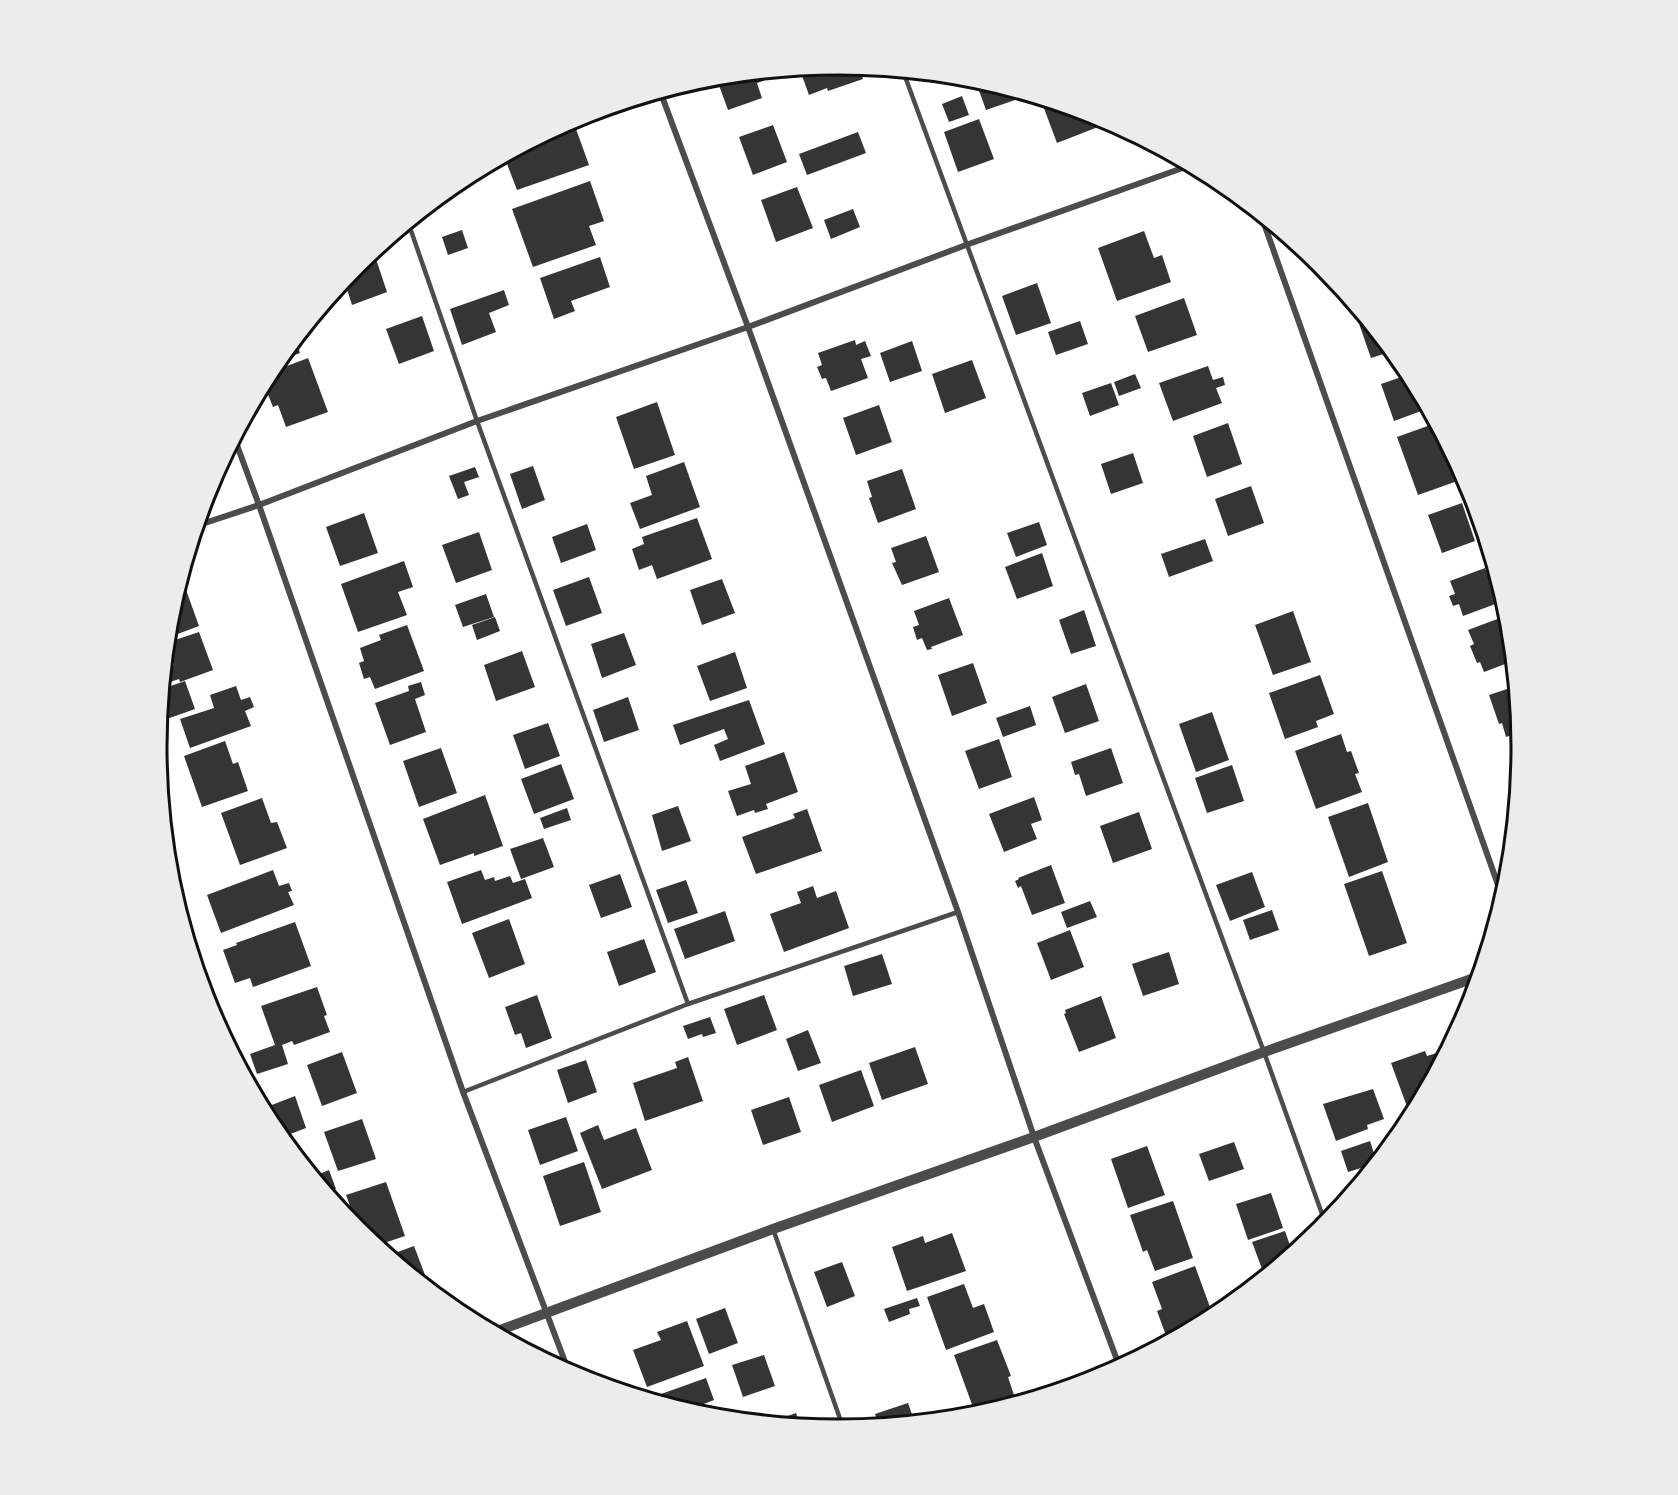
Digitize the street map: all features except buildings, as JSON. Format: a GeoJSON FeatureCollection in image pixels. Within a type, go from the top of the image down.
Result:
{"type":"FeatureCollection","features":[{"type":"Feature","properties":{"kind":"street"},"geometry":{"type":"LineString","coordinates":[[663,99],[748,327],[958,912],[1034,1137],[1117,1360]]}},
{"type":"Feature","properties":{"kind":"street"},"geometry":{"type":"LineString","coordinates":[[205,523],[259,505],[477,421],[748,327],[966,245],[1181,169]]}},
{"type":"Feature","properties":{"kind":"street"},"geometry":{"type":"LineString","coordinates":[[1266,229],[1498,884]]}},
{"type":"Feature","properties":{"kind":"street"},"geometry":{"type":"LineString","coordinates":[[238,447],[463,1092],[566,1362]]}},
{"type":"Feature","properties":{"kind":"street"},"geometry":{"type":"LineString","coordinates":[[502,1329],[773,1229],[1470,980]]}},
{"type":"Feature","properties":{"kind":"lane"},"geometry":{"type":"LineString","coordinates":[[906,79],[1322,1215]]}},
{"type":"Feature","properties":{"kind":"lane"},"geometry":{"type":"LineString","coordinates":[[411,230],[477,421],[688,1004]]}},
{"type":"Feature","properties":{"kind":"lane"},"geometry":{"type":"LineString","coordinates":[[463,1092],[688,1004],[958,912]]}},
{"type":"Feature","properties":{"kind":"lane"},"geometry":{"type":"LineString","coordinates":[[773,1229],[840,1420]]}}]}
